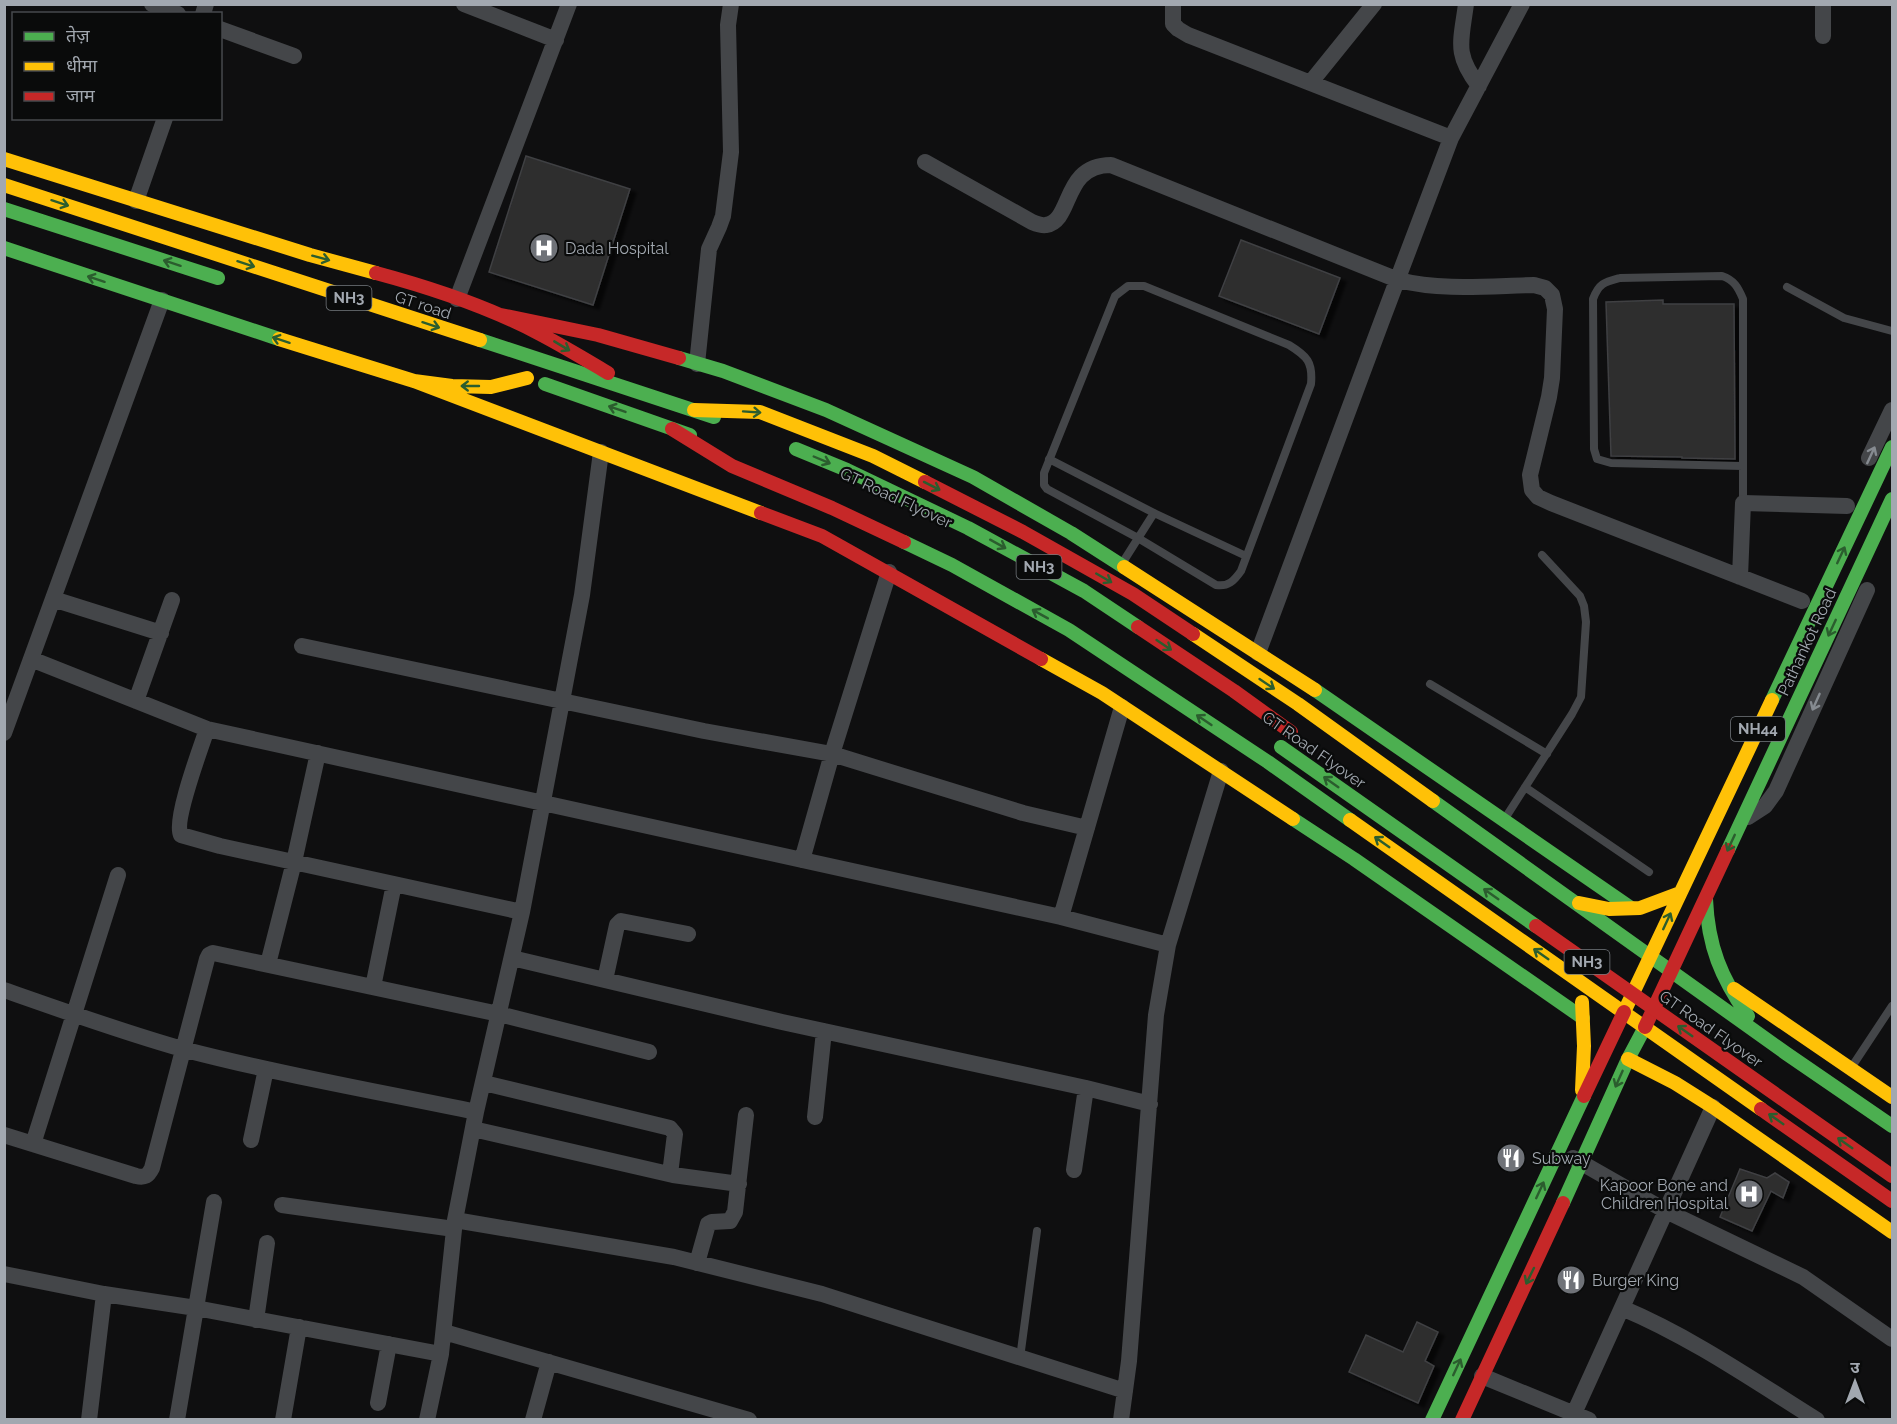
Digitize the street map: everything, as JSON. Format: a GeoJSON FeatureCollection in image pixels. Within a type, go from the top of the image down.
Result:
{"type":"FeatureCollection","features":[{"type":"Feature","properties":{"kind":"main road"},"geometry":{"type":"LineString","coordinates":[[4,159],[310,255],[414,283],[501,315],[541,334],[642,393]]}},
{"type":"Feature","properties":{"kind":"main road","name":"GT road"},"geometry":{"type":"LineString","coordinates":[[4,185],[694,410]]}},
{"type":"Feature","properties":{"kind":"main road"},"geometry":{"type":"LineString","coordinates":[[4,209],[231,282]]}},
{"type":"Feature","properties":{"kind":"main road"},"geometry":{"type":"LineString","coordinates":[[4,248],[414,381],[822,536],[1102,693],[1354,859],[1583,1018]]}},
{"type":"Feature","properties":{"kind":"main road"},"geometry":{"type":"LineString","coordinates":[[501,315],[598,335],[723,371],[826,410],[973,477],[1071,533],[1304,682],[1631,908]]}},
{"type":"Feature","properties":{"kind":"main road"},"geometry":{"type":"LineString","coordinates":[[504,370],[733,449]]}},
{"type":"Feature","properties":{"kind":"main road"},"geometry":{"type":"LineString","coordinates":[[414,381],[452,386],[491,387],[527,378]]}},
{"type":"Feature","properties":{"kind":"main road"},"geometry":{"type":"LineString","coordinates":[[694,410],[760,412],[873,456],[1023,532],[1133,594],[1298,704],[1763,1036]]}},
{"type":"Feature","properties":{"kind":"main road","name":"NH3"},"geometry":{"type":"LineString","coordinates":[[694,410],[734,424]]}},
{"type":"Feature","properties":{"kind":"main road"},"geometry":{"type":"LineString","coordinates":[[672,429],[732,465],[832,508],[952,565],[1069,630],[1268,762],[1893,1201]]}},
{"type":"Feature","properties":{"kind":"main road","name":"GT Road Flyover"},"geometry":{"type":"LineString","coordinates":[[788,446],[847,470],[968,528],[1084,591],[1296,735]]}},
{"type":"Feature","properties":{"kind":"main road","name":"NH44"},"geometry":{"type":"LineString","coordinates":[[1624,1012],[1893,447]]}},
{"type":"Feature","properties":{"kind":"main road","name":"Pathankot Road"},"geometry":{"type":"LineString","coordinates":[[1706,897],[1893,499]]}},
{"type":"Feature","properties":{"kind":"main road","name":"GT Road Flyover"},"geometry":{"type":"LineString","coordinates":[[1276,744],[1893,1176]]}},
{"type":"Feature","properties":{"kind":"main road"},"geometry":{"type":"LineString","coordinates":[[1575,902],[1609,909],[1640,908],[1680,893]]}},
{"type":"Feature","properties":{"kind":"main road","name":"NH44"},"geometry":{"type":"LineString","coordinates":[[1645,1027],[1706,897]]}},
{"type":"Feature","properties":{"kind":"main road","name":"NH44"},"geometry":{"type":"LineString","coordinates":[[1706,897],[1706,925],[1725,983],[1763,1036],[1893,1126]]}},
{"type":"Feature","properties":{"kind":"main road","name":"GT Road Flyover"},"geometry":{"type":"LineString","coordinates":[[1631,968],[1669,995]]}},
{"type":"Feature","properties":{"kind":"main road"},"geometry":{"type":"LineString","coordinates":[[1579,981],[1584,1046],[1582,1101]]}},
{"type":"Feature","properties":{"kind":"main road"},"geometry":{"type":"LineString","coordinates":[[1725,983],[1893,1097]]}},
{"type":"Feature","properties":{"kind":"main road"},"geometry":{"type":"LineString","coordinates":[[1432,1419],[1624,1012]]}},
{"type":"Feature","properties":{"kind":"main road"},"geometry":{"type":"LineString","coordinates":[[1462,1419],[1582,1164],[1628,1059],[1645,1027]]}},
{"type":"Feature","properties":{"kind":"main road"},"geometry":{"type":"LineString","coordinates":[[1628,1059],[1675,1083],[1713,1107],[1893,1232]]}},
{"type":"Feature","properties":{"kind":"main road"},"geometry":{"type":"LineString","coordinates":[[1474,1330],[1498,1342]]}},
{"type":"Feature","properties":{"kind":"street"},"geometry":{"type":"LineString","coordinates":[[152,4],[173,12]]}},
{"type":"Feature","properties":{"kind":"street"},"geometry":{"type":"LineString","coordinates":[[464,4],[556,40]]}},
{"type":"Feature","properties":{"kind":"street"},"geometry":{"type":"LineString","coordinates":[[457,299],[569,4]]}},
{"type":"Feature","properties":{"kind":"street"},"geometry":{"type":"LineString","coordinates":[[697,364],[709,249],[723,216],[731,152],[728,25],[731,4]]}},
{"type":"Feature","properties":{"kind":"street"},"geometry":{"type":"LineString","coordinates":[[1168,4],[1173,5],[1173,24],[1188,35],[1451,138]]}},
{"type":"Feature","properties":{"kind":"street"},"geometry":{"type":"LineString","coordinates":[[1311,82],[1374,4]]}},
{"type":"Feature","properties":{"kind":"street"},"geometry":{"type":"LineString","coordinates":[[1466,4],[1460,47],[1462,60],[1479,86]]}},
{"type":"Feature","properties":{"kind":"street"},"geometry":{"type":"LineString","coordinates":[[1258,653],[1451,138],[1522,4]]}},
{"type":"Feature","properties":{"kind":"street"},"geometry":{"type":"LineString","coordinates":[[1823,4],[1823,36]]}},
{"type":"Feature","properties":{"kind":"street"},"geometry":{"type":"LineString","coordinates":[[222,30],[294,56]]}},
{"type":"Feature","properties":{"kind":"street"},"geometry":{"type":"LineString","coordinates":[[136,201],[164,120]]}},
{"type":"Feature","properties":{"kind":"street"},"geometry":{"type":"LineString","coordinates":[[925,162],[1032,222],[1043,225],[1048,225],[1055,220],[1075,183],[1082,175],[1089,169],[1111,165],[1398,280],[1422,285],[1458,287],[1534,285],[1545,288],[1555,301],[1556,318],[1549,397],[1530,475],[1532,490],[1538,497],[1551,503],[1802,601]]}},
{"type":"Feature","properties":{"kind":"street"},"geometry":{"type":"LineString","coordinates":[[4,733],[162,300]]}},
{"type":"Feature","properties":{"kind":"street"},"geometry":{"type":"LineString","coordinates":[[1680,893],[1694,836],[1893,410]]}},
{"type":"Feature","properties":{"kind":"street"},"geometry":{"type":"LineString","coordinates":[[427,1419],[441,1354],[455,1225],[476,1112],[522,912],[562,701],[582,595],[601,452]]}},
{"type":"Feature","properties":{"kind":"street"},"geometry":{"type":"LineString","coordinates":[[1740,577],[1743,502],[1847,506]]}},
{"type":"Feature","properties":{"kind":"street"},"geometry":{"type":"LineString","coordinates":[[1741,821],[1765,806],[1776,791],[1893,534]]}},
{"type":"Feature","properties":{"kind":"street"},"geometry":{"type":"LineString","coordinates":[[802,860],[832,754],[889,572]]}},
{"type":"Feature","properties":{"kind":"street"},"geometry":{"type":"LineString","coordinates":[[53,599],[161,633]]}},
{"type":"Feature","properties":{"kind":"street"},"geometry":{"type":"LineString","coordinates":[[136,701],[172,600]]}},
{"type":"Feature","properties":{"kind":"street"},"geometry":{"type":"LineString","coordinates":[[302,646],[704,731],[832,754],[1023,813],[1087,828]]}},
{"type":"Feature","properties":{"kind":"street"},"geometry":{"type":"LineString","coordinates":[[31,659],[207,729],[1061,917],[1168,945]]}},
{"type":"Feature","properties":{"kind":"street"},"geometry":{"type":"LineString","coordinates":[[1061,917],[1122,707]]}},
{"type":"Feature","properties":{"kind":"street"},"geometry":{"type":"LineString","coordinates":[[207,729],[185,798],[178,832],[181,835],[522,912]]}},
{"type":"Feature","properties":{"kind":"street"},"geometry":{"type":"LineString","coordinates":[[268,964],[318,753]]}},
{"type":"Feature","properties":{"kind":"street"},"geometry":{"type":"LineString","coordinates":[[1121,1419],[1156,1015],[1168,945],[1221,771]]}},
{"type":"Feature","properties":{"kind":"street"},"geometry":{"type":"LineString","coordinates":[[33,1144],[118,875]]}},
{"type":"Feature","properties":{"kind":"street"},"geometry":{"type":"LineString","coordinates":[[373,987],[394,884]]}},
{"type":"Feature","properties":{"kind":"street"},"geometry":{"type":"LineString","coordinates":[[605,980],[617,925],[621,921],[688,934]]}},
{"type":"Feature","properties":{"kind":"street"},"geometry":{"type":"LineString","coordinates":[[4,1135],[143,1178],[149,1174],[209,955],[218,953],[499,1014],[649,1052]]}},
{"type":"Feature","properties":{"kind":"street"},"geometry":{"type":"LineString","coordinates":[[512,958],[1150,1104]]}},
{"type":"Feature","properties":{"kind":"street"},"geometry":{"type":"LineString","coordinates":[[4,990],[74,1015],[185,1049],[266,1069],[476,1112]]}},
{"type":"Feature","properties":{"kind":"street"},"geometry":{"type":"LineString","coordinates":[[815,1117],[824,1031]]}},
{"type":"Feature","properties":{"kind":"street"},"geometry":{"type":"LineString","coordinates":[[251,1140],[266,1069]]}},
{"type":"Feature","properties":{"kind":"street"},"geometry":{"type":"LineString","coordinates":[[483,1083],[670,1128],[675,1134],[670,1174]]}},
{"type":"Feature","properties":{"kind":"street"},"geometry":{"type":"LineString","coordinates":[[1074,1170],[1086,1088]]}},
{"type":"Feature","properties":{"kind":"street"},"geometry":{"type":"LineString","coordinates":[[1482,1376],[1578,1417],[1622,1308],[1713,1107]]}},
{"type":"Feature","properties":{"kind":"street"},"geometry":{"type":"LineString","coordinates":[[697,1263],[708,1224],[712,1221],[730,1221],[733,1218],[746,1115]]}},
{"type":"Feature","properties":{"kind":"street"},"geometry":{"type":"LineString","coordinates":[[473,1130],[670,1174],[739,1184]]}},
{"type":"Feature","properties":{"kind":"street"},"geometry":{"type":"LineString","coordinates":[[1558,1150],[1666,1211],[1803,1276],[1893,1339]]}},
{"type":"Feature","properties":{"kind":"street"},"geometry":{"type":"LineString","coordinates":[[177,1419],[214,1202]]}},
{"type":"Feature","properties":{"kind":"street"},"geometry":{"type":"LineString","coordinates":[[282,1205],[455,1225],[674,1257],[822,1294],[1125,1391]]}},
{"type":"Feature","properties":{"kind":"street"},"geometry":{"type":"LineString","coordinates":[[255,1320],[267,1243]]}},
{"type":"Feature","properties":{"kind":"street"},"geometry":{"type":"LineString","coordinates":[[4,1274],[441,1354]]}},
{"type":"Feature","properties":{"kind":"street"},"geometry":{"type":"LineString","coordinates":[[89,1419],[104,1294]]}},
{"type":"Feature","properties":{"kind":"street"},"geometry":{"type":"LineString","coordinates":[[1622,1308],[1647,1318],[1698,1346],[1817,1419]]}},
{"type":"Feature","properties":{"kind":"street"},"geometry":{"type":"LineString","coordinates":[[283,1419],[299,1327]]}},
{"type":"Feature","properties":{"kind":"street"},"geometry":{"type":"LineString","coordinates":[[444,1332],[749,1419]]}},
{"type":"Feature","properties":{"kind":"street"},"geometry":{"type":"LineString","coordinates":[[378,1403],[389,1344]]}},
{"type":"Feature","properties":{"kind":"street"},"geometry":{"type":"LineString","coordinates":[[533,1419],[549,1362]]}},
{"type":"Feature","properties":{"kind":"lane"},"geometry":{"type":"LineString","coordinates":[[1743,466],[1611,463],[1597,459],[1594,449],[1593,299],[1597,288],[1606,282],[1620,278],[1722,276],[1731,279],[1739,287],[1743,299],[1743,466],[1743,502]]}},
{"type":"Feature","properties":{"kind":"lane"},"geometry":{"type":"LineString","coordinates":[[1128,286],[1144,286],[1289,345],[1303,354],[1312,372],[1311,384],[1241,571],[1234,581],[1223,586],[1216,585],[1138,538],[1047,489],[1043,480],[1049,459],[1115,296],[1128,286]]}},
{"type":"Feature","properties":{"kind":"lane"},"geometry":{"type":"LineString","coordinates":[[1787,287],[1844,318],[1893,331]]}},
{"type":"Feature","properties":{"kind":"lane"},"geometry":{"type":"LineString","coordinates":[[1049,459],[1154,513],[1246,556]]}},
{"type":"Feature","properties":{"kind":"lane"},"geometry":{"type":"LineString","coordinates":[[1121,565],[1154,513]]}},
{"type":"Feature","properties":{"kind":"lane"},"geometry":{"type":"LineString","coordinates":[[1504,820],[1581,697],[1586,622],[1584,606],[1580,596],[1542,555]]}},
{"type":"Feature","properties":{"kind":"lane"},"geometry":{"type":"LineString","coordinates":[[1431,684],[1546,754]]}},
{"type":"Feature","properties":{"kind":"lane"},"geometry":{"type":"LineString","coordinates":[[1525,787],[1649,872]]}},
{"type":"Feature","properties":{"kind":"lane"},"geometry":{"type":"LineString","coordinates":[[1851,1068],[1893,1006]]}},
{"type":"Feature","properties":{"kind":"lane"},"geometry":{"type":"LineString","coordinates":[[1020,1358],[1037,1231]]}},
{"type":"Feature","properties":{"kind":"building"},"geometry":{"type":"Polygon","coordinates":[[[526,156],[630,189],[593,305],[489,272],[526,156]]]}},
{"type":"Feature","properties":{"kind":"building"},"geometry":{"type":"Polygon","coordinates":[[[1241,240],[1340,278],[1319,334],[1219,296],[1241,240]]]}},
{"type":"Feature","properties":{"kind":"building"},"geometry":{"type":"Polygon","coordinates":[[[1663,300],[1663,304],[1734,304],[1735,459],[1611,456],[1606,302],[1663,300]]]}},
{"type":"Feature","properties":{"kind":"building"},"geometry":{"type":"Polygon","coordinates":[[[1740,1169],[1767,1178],[1775,1173],[1789,1182],[1783,1198],[1771,1191],[1752,1231],[1720,1217],[1740,1169]]]}},
{"type":"Feature","properties":{"kind":"building"},"geometry":{"type":"Polygon","coordinates":[[[1417,1322],[1438,1332],[1425,1361],[1434,1366],[1418,1403],[1349,1372],[1366,1335],[1403,1352],[1417,1322]]]}},
{"type":"Feature","properties":{"kind":"traffic: fast"},"geometry":{"type":"LineString","coordinates":[[4,209],[218,278]]}},
{"type":"Feature","properties":{"kind":"traffic: fast"},"geometry":{"type":"LineString","coordinates":[[4,248],[279,339]]}},
{"type":"Feature","properties":{"kind":"traffic: fast"},"geometry":{"type":"LineString","coordinates":[[480,340],[714,417]]}},
{"type":"Feature","properties":{"kind":"traffic: fast"},"geometry":{"type":"LineString","coordinates":[[679,358],[723,371],[826,410],[973,477],[1071,533],[1124,567]]}},
{"type":"Feature","properties":{"kind":"traffic: fast"},"geometry":{"type":"LineString","coordinates":[[545,384],[690,435]]}},
{"type":"Feature","properties":{"kind":"traffic: fast"},"geometry":{"type":"LineString","coordinates":[[1772,700],[1892,447]]}},
{"type":"Feature","properties":{"kind":"traffic: fast"},"geometry":{"type":"LineString","coordinates":[[796,449],[847,470],[968,528],[1084,591],[1138,627]]}},
{"type":"Feature","properties":{"kind":"traffic: fast"},"geometry":{"type":"LineString","coordinates":[[1728,850],[1892,499]]}},
{"type":"Feature","properties":{"kind":"traffic: fast"},"geometry":{"type":"LineString","coordinates":[[904,542],[952,565],[1069,630],[1268,762],[1350,820]]}},
{"type":"Feature","properties":{"kind":"traffic: fast"},"geometry":{"type":"LineString","coordinates":[[1315,690],[1631,908]]}},
{"type":"Feature","properties":{"kind":"traffic: fast"},"geometry":{"type":"LineString","coordinates":[[1281,747],[1536,926]]}},
{"type":"Feature","properties":{"kind":"traffic: fast"},"geometry":{"type":"LineString","coordinates":[[1433,801],[1787,1054],[1892,1126]]}},
{"type":"Feature","properties":{"kind":"traffic: fast"},"geometry":{"type":"LineString","coordinates":[[1293,819],[1583,1018]]}},
{"type":"Feature","properties":{"kind":"traffic: fast"},"geometry":{"type":"LineString","coordinates":[[1706,899],[1713,947],[1723,975],[1748,1016]]}},
{"type":"Feature","properties":{"kind":"traffic: fast"},"geometry":{"type":"LineString","coordinates":[[1563,1203],[1628,1059],[1645,1027]]}},
{"type":"Feature","properties":{"kind":"traffic: fast"},"geometry":{"type":"LineString","coordinates":[[1432,1420],[1584,1096]]}},
{"type":"Feature","properties":{"kind":"traffic: slow"},"geometry":{"type":"LineString","coordinates":[[4,159],[310,255],[376,273]]}},
{"type":"Feature","properties":{"kind":"traffic: slow"},"geometry":{"type":"LineString","coordinates":[[4,185],[480,340]]}},
{"type":"Feature","properties":{"kind":"traffic: slow"},"geometry":{"type":"LineString","coordinates":[[279,339],[414,381],[452,386],[491,387],[527,378]]}},
{"type":"Feature","properties":{"kind":"traffic: slow"},"geometry":{"type":"LineString","coordinates":[[414,381],[761,513]]}},
{"type":"Feature","properties":{"kind":"traffic: slow"},"geometry":{"type":"LineString","coordinates":[[694,410],[760,412],[873,456],[925,482]]}},
{"type":"Feature","properties":{"kind":"traffic: slow"},"geometry":{"type":"LineString","coordinates":[[1124,567],[1315,690]]}},
{"type":"Feature","properties":{"kind":"traffic: slow"},"geometry":{"type":"LineString","coordinates":[[1193,634],[1298,704],[1433,801]]}},
{"type":"Feature","properties":{"kind":"traffic: slow"},"geometry":{"type":"LineString","coordinates":[[1041,659],[1102,693],[1293,819]]}},
{"type":"Feature","properties":{"kind":"traffic: slow"},"geometry":{"type":"LineString","coordinates":[[1624,1012],[1772,700]]}},
{"type":"Feature","properties":{"kind":"traffic: slow"},"geometry":{"type":"LineString","coordinates":[[1350,820],[1761,1109]]}},
{"type":"Feature","properties":{"kind":"traffic: slow"},"geometry":{"type":"LineString","coordinates":[[1579,903],[1609,909],[1640,908],[1680,893]]}},
{"type":"Feature","properties":{"kind":"traffic: slow"},"geometry":{"type":"LineString","coordinates":[[1734,989],[1892,1097]]}},
{"type":"Feature","properties":{"kind":"traffic: slow"},"geometry":{"type":"LineString","coordinates":[[1582,1002],[1584,1046],[1582,1090]]}},
{"type":"Feature","properties":{"kind":"traffic: slow"},"geometry":{"type":"LineString","coordinates":[[1628,1059],[1675,1083],[1713,1107],[1892,1232]]}},
{"type":"Feature","properties":{"kind":"traffic: jam"},"geometry":{"type":"LineString","coordinates":[[376,273],[439,292],[501,315],[608,373]]}},
{"type":"Feature","properties":{"kind":"traffic: jam"},"geometry":{"type":"LineString","coordinates":[[501,315],[598,335],[679,358]]}},
{"type":"Feature","properties":{"kind":"traffic: jam"},"geometry":{"type":"LineString","coordinates":[[672,429],[732,466],[832,508],[904,542]]}},
{"type":"Feature","properties":{"kind":"traffic: jam"},"geometry":{"type":"LineString","coordinates":[[925,482],[1023,532],[1133,594],[1193,634]]}},
{"type":"Feature","properties":{"kind":"traffic: jam"},"geometry":{"type":"LineString","coordinates":[[761,513],[822,536],[1041,659]]}},
{"type":"Feature","properties":{"kind":"traffic: jam"},"geometry":{"type":"LineString","coordinates":[[1138,627],[1291,732]]}},
{"type":"Feature","properties":{"kind":"traffic: jam"},"geometry":{"type":"LineString","coordinates":[[1645,1027],[1728,850]]}},
{"type":"Feature","properties":{"kind":"traffic: jam"},"geometry":{"type":"LineString","coordinates":[[1536,926],[1892,1176]]}},
{"type":"Feature","properties":{"kind":"traffic: jam"},"geometry":{"type":"LineString","coordinates":[[1584,1096],[1624,1012]]}},
{"type":"Feature","properties":{"kind":"traffic: jam"},"geometry":{"type":"LineString","coordinates":[[1761,1109],[1892,1201]]}},
{"type":"Feature","properties":{"kind":"traffic: jam"},"geometry":{"type":"LineString","coordinates":[[1462,1420],[1563,1203]]}},
{"type":"Feature","properties":{"kind":"place","name":"Dada Hospital"},"geometry":{"type":"Point","coordinates":[544,248]}},
{"type":"Feature","properties":{"kind":"place","name":"Subway"},"geometry":{"type":"Point","coordinates":[1511,1158]}},
{"type":"Feature","properties":{"kind":"place","name":"Kapoor Bone and Children Hospital"},"geometry":{"type":"Point","coordinates":[1749,1194]}},
{"type":"Feature","properties":{"kind":"place","name":"Burger King"},"geometry":{"type":"Point","coordinates":[1571,1280]}}]}
